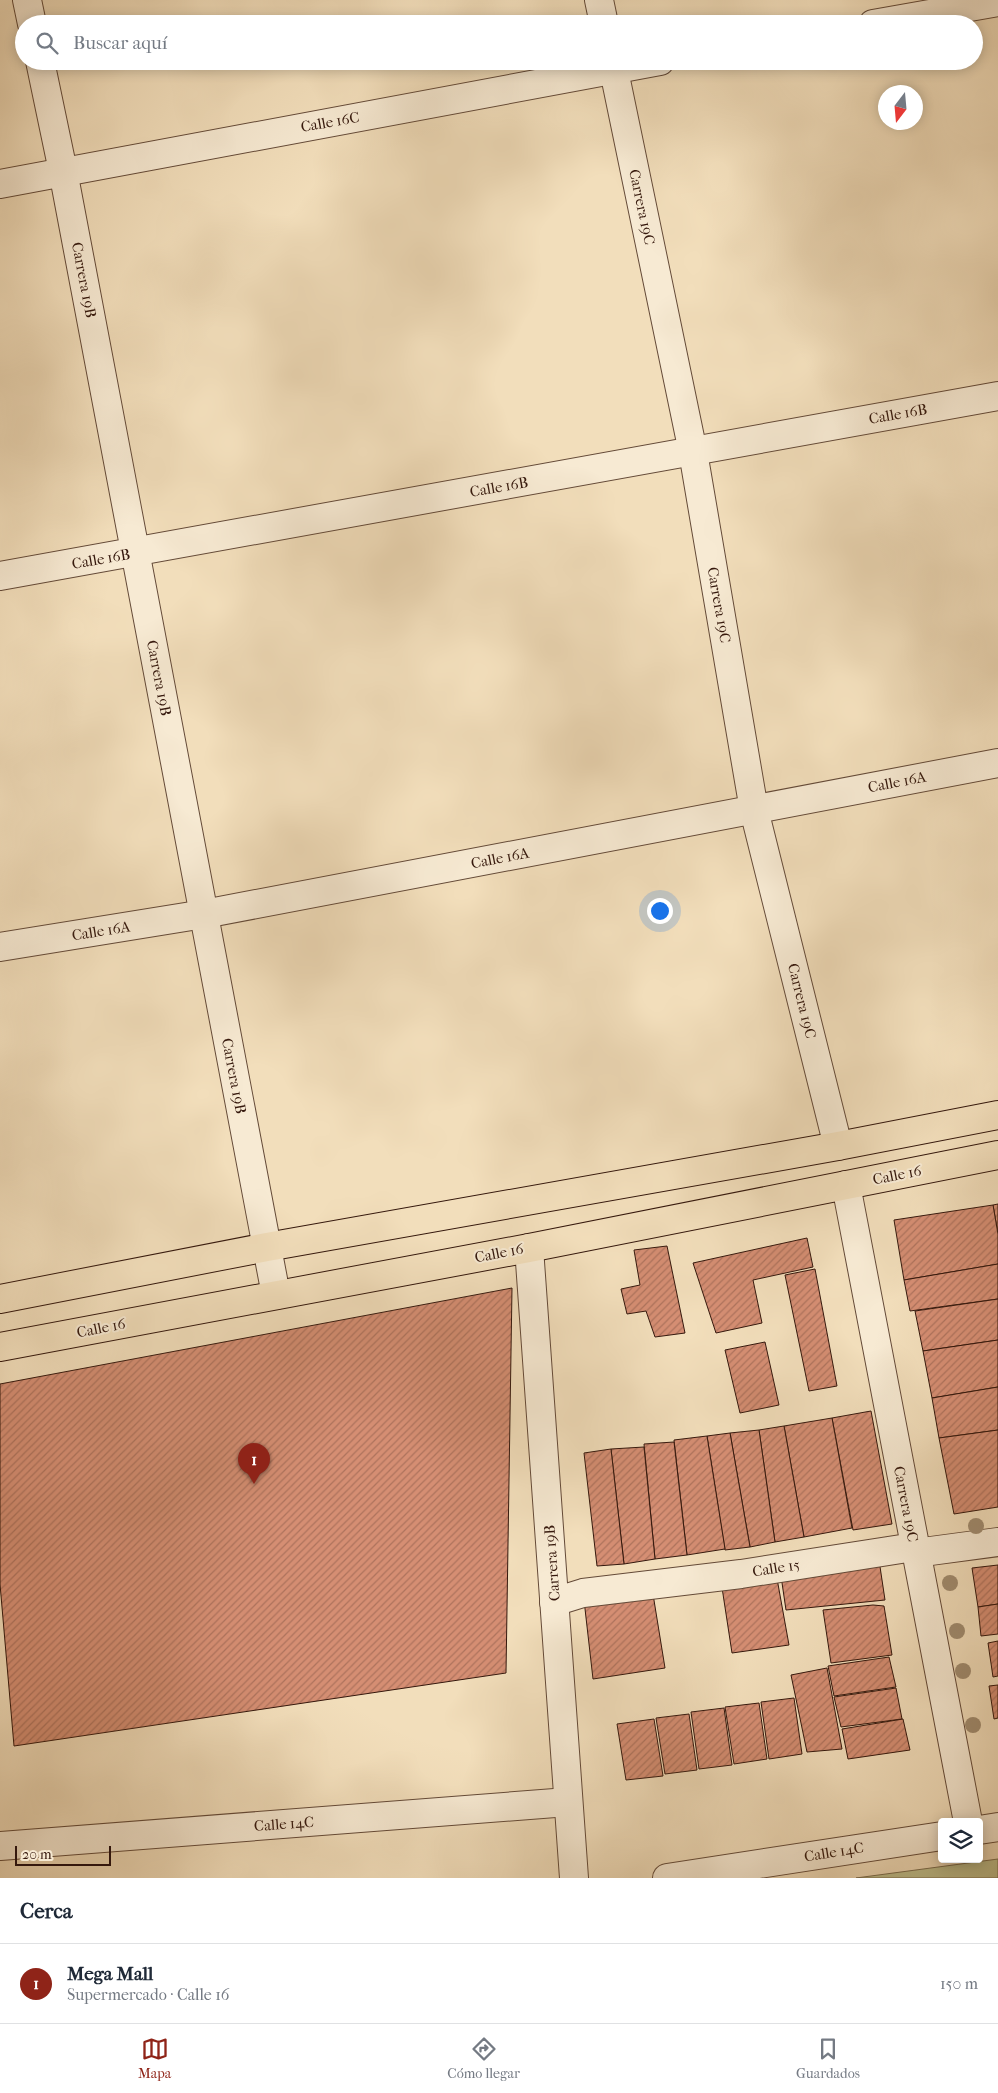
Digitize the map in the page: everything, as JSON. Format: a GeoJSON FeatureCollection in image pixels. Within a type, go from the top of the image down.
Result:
{"type":"FeatureCollection","features":[{"type":"Feature","properties":{"kind":"main road"},"geometry":{"type":"LineString","coordinates":[[0,1299],[267,1247],[838,1146],[998,1115]]}},
{"type":"Feature","properties":{"kind":"main road","name":"Calle 16"},"geometry":{"type":"LineString","coordinates":[[0,1346],[529,1248],[998,1155]]}},
{"type":"Feature","properties":{"kind":"street"},"geometry":{"type":"LineString","coordinates":[[27,0],[30,15]]}},
{"type":"Feature","properties":{"kind":"street"},"geometry":{"type":"LineString","coordinates":[[599,0],[602,15]]}},
{"type":"Feature","properties":{"kind":"street"},"geometry":{"type":"LineString","coordinates":[[924,15],[998,2]]}},
{"type":"Feature","properties":{"kind":"street","name":"Carrera 19B"},"geometry":{"type":"LineString","coordinates":[[42,70],[63,171],[276,1295]]}},
{"type":"Feature","properties":{"kind":"street","name":"Calle 16C"},"geometry":{"type":"LineString","coordinates":[[0,184],[587,70]]}},
{"type":"Feature","properties":{"kind":"street","name":"Carrera 19C"},"geometry":{"type":"LineString","coordinates":[[614,70],[693,452],[754,810],[838,1146]]}},
{"type":"Feature","properties":{"kind":"street","name":"Calle 16B"},"geometry":{"type":"LineString","coordinates":[[0,576],[136,553],[998,396]]}},
{"type":"Feature","properties":{"kind":"street","name":"Calle 16A"},"geometry":{"type":"LineString","coordinates":[[0,947],[204,914],[998,762]]}},
{"type":"Feature","properties":{"kind":"street","name":"Carrera 19C"},"geometry":{"type":"LineString","coordinates":[[846,1186],[967,1818]]}},
{"type":"Feature","properties":{"kind":"street","name":"Carrera 19B"},"geometry":{"type":"LineString","coordinates":[[529,1248],[574,1878]]}},
{"type":"Feature","properties":{"kind":"street","name":"Calle 15"},"geometry":{"type":"LineString","coordinates":[[554,1602],[583,1593],[741,1574],[914,1547],[923,1552],[998,1542]]}},
{"type":"Feature","properties":{"kind":"street","name":"Calle 14C"},"geometry":{"type":"LineString","coordinates":[[0,1846],[568,1802]]}},
{"type":"Feature","properties":{"kind":"street"},"geometry":{"type":"LineString","coordinates":[[983,1829],[998,1827]]}},
{"type":"Feature","properties":{"kind":"street","name":"Calle 14C"},"geometry":{"type":"LineString","coordinates":[[667,1878],[938,1837]]}},
{"type":"Feature","properties":{"kind":"green space"},"geometry":{"type":"Polygon","coordinates":[[[998,1859],[998,1878],[856,1878],[968,1863],[983,1863],[983,1861],[998,1859]]]}},
{"type":"Feature","properties":{"kind":"building"},"geometry":{"type":"Polygon","coordinates":[[[998,1204],[998,1234],[993,1205],[998,1204]]]}},
{"type":"Feature","properties":{"kind":"building"},"geometry":{"type":"Polygon","coordinates":[[[993,1205],[998,1234],[998,1264],[904,1280],[894,1220],[993,1205]]]}},
{"type":"Feature","properties":{"kind":"building"},"geometry":{"type":"Polygon","coordinates":[[[807,1238],[813,1267],[753,1280],[762,1323],[716,1333],[693,1263],[807,1238]]]}},
{"type":"Feature","properties":{"kind":"building"},"geometry":{"type":"Polygon","coordinates":[[[667,1246],[685,1333],[655,1337],[646,1311],[627,1314],[621,1289],[640,1285],[634,1250],[667,1246]]]}},
{"type":"Feature","properties":{"kind":"building"},"geometry":{"type":"Polygon","coordinates":[[[998,1264],[998,1299],[910,1311],[904,1280],[998,1264]]]}},
{"type":"Feature","properties":{"kind":"building"},"geometry":{"type":"Polygon","coordinates":[[[815,1269],[837,1386],[809,1391],[785,1275],[815,1269]]]}},
{"type":"Feature","properties":{"kind":"building"},"geometry":{"type":"Polygon","coordinates":[[[512,1288],[506,1673],[14,1746],[0,1584],[0,1384],[512,1288]]]}},
{"type":"Feature","properties":{"kind":"building"},"geometry":{"type":"Polygon","coordinates":[[[998,1299],[998,1340],[923,1351],[915,1311],[998,1299]]]}},
{"type":"Feature","properties":{"kind":"building"},"geometry":{"type":"Polygon","coordinates":[[[998,1340],[998,1387],[932,1398],[923,1351],[998,1340]]]}},
{"type":"Feature","properties":{"kind":"building"},"geometry":{"type":"Polygon","coordinates":[[[765,1342],[779,1405],[740,1413],[725,1350],[765,1342]]]}},
{"type":"Feature","properties":{"kind":"building"},"geometry":{"type":"Polygon","coordinates":[[[998,1387],[998,1430],[939,1438],[932,1398],[998,1387]]]}},
{"type":"Feature","properties":{"kind":"building"},"geometry":{"type":"Polygon","coordinates":[[[871,1411],[892,1524],[853,1530],[832,1418],[871,1411]]]}},
{"type":"Feature","properties":{"kind":"building"},"geometry":{"type":"Polygon","coordinates":[[[832,1418],[852,1528],[804,1537],[784,1426],[832,1418]]]}},
{"type":"Feature","properties":{"kind":"building"},"geometry":{"type":"Polygon","coordinates":[[[784,1426],[804,1537],[775,1542],[759,1430],[784,1426]]]}},
{"type":"Feature","properties":{"kind":"building"},"geometry":{"type":"Polygon","coordinates":[[[759,1430],[775,1542],[750,1547],[730,1433],[759,1430]]]}},
{"type":"Feature","properties":{"kind":"building"},"geometry":{"type":"Polygon","coordinates":[[[998,1430],[998,1507],[954,1514],[939,1438],[998,1430]]]}},
{"type":"Feature","properties":{"kind":"building"},"geometry":{"type":"Polygon","coordinates":[[[730,1433],[750,1547],[725,1550],[707,1436],[730,1433]]]}},
{"type":"Feature","properties":{"kind":"building"},"geometry":{"type":"Polygon","coordinates":[[[707,1436],[725,1549],[687,1555],[674,1440],[707,1436]]]}},
{"type":"Feature","properties":{"kind":"building"},"geometry":{"type":"Polygon","coordinates":[[[674,1442],[687,1555],[655,1559],[644,1444],[674,1442]]]}},
{"type":"Feature","properties":{"kind":"building"},"geometry":{"type":"Polygon","coordinates":[[[644,1447],[655,1559],[624,1564],[611,1449],[644,1447]]]}},
{"type":"Feature","properties":{"kind":"building"},"geometry":{"type":"Polygon","coordinates":[[[611,1449],[624,1564],[597,1566],[584,1453],[611,1449]]]}},
{"type":"Feature","properties":{"kind":"building"},"geometry":{"type":"Polygon","coordinates":[[[879,1560],[885,1600],[786,1610],[781,1576],[879,1560]]]}},
{"type":"Feature","properties":{"kind":"building"},"geometry":{"type":"Polygon","coordinates":[[[998,1565],[998,1604],[978,1607],[972,1568],[998,1565]]]}},
{"type":"Feature","properties":{"kind":"building"},"geometry":{"type":"Polygon","coordinates":[[[776,1573],[789,1645],[732,1653],[721,1581],[776,1573]]]}},
{"type":"Feature","properties":{"kind":"building"},"geometry":{"type":"Polygon","coordinates":[[[652,1588],[665,1668],[593,1679],[584,1600],[652,1588]]]}},
{"type":"Feature","properties":{"kind":"building"},"geometry":{"type":"Polygon","coordinates":[[[998,1604],[998,1634],[981,1636],[978,1607],[998,1604]]]}},
{"type":"Feature","properties":{"kind":"building"},"geometry":{"type":"Polygon","coordinates":[[[873,1605],[884,1606],[892,1655],[831,1663],[823,1610],[873,1605]]]}},
{"type":"Feature","properties":{"kind":"building"},"geometry":{"type":"Polygon","coordinates":[[[998,1641],[998,1676],[993,1677],[988,1643],[998,1641]]]}},
{"type":"Feature","properties":{"kind":"building"},"geometry":{"type":"Polygon","coordinates":[[[889,1657],[896,1687],[834,1696],[828,1666],[889,1657]]]}},
{"type":"Feature","properties":{"kind":"building"},"geometry":{"type":"Polygon","coordinates":[[[827,1668],[842,1749],[807,1752],[791,1675],[827,1668]]]}},
{"type":"Feature","properties":{"kind":"building"},"geometry":{"type":"Polygon","coordinates":[[[998,1685],[998,1718],[994,1719],[989,1686],[998,1685]]]}},
{"type":"Feature","properties":{"kind":"building"},"geometry":{"type":"Polygon","coordinates":[[[896,1688],[902,1719],[841,1727],[834,1697],[896,1688]]]}},
{"type":"Feature","properties":{"kind":"building"},"geometry":{"type":"Polygon","coordinates":[[[794,1698],[802,1754],[769,1759],[761,1702],[794,1698]]]}},
{"type":"Feature","properties":{"kind":"building"},"geometry":{"type":"Polygon","coordinates":[[[759,1703],[767,1759],[734,1764],[725,1707],[759,1703]]]}},
{"type":"Feature","properties":{"kind":"building"},"geometry":{"type":"Polygon","coordinates":[[[724,1708],[732,1765],[699,1769],[691,1712],[724,1708]]]}},
{"type":"Feature","properties":{"kind":"building"},"geometry":{"type":"Polygon","coordinates":[[[689,1714],[697,1770],[665,1774],[656,1718],[689,1714]]]}},
{"type":"Feature","properties":{"kind":"building"},"geometry":{"type":"Polygon","coordinates":[[[654,1719],[663,1776],[626,1780],[617,1724],[654,1719]]]}},
{"type":"Feature","properties":{"kind":"building"},"geometry":{"type":"Polygon","coordinates":[[[903,1719],[910,1750],[848,1759],[842,1729],[903,1719]]]}},
{"type":"Feature","properties":{"kind":"place","name":"Mega Mall"},"geometry":{"type":"Point","coordinates":[254,1484]}}]}
